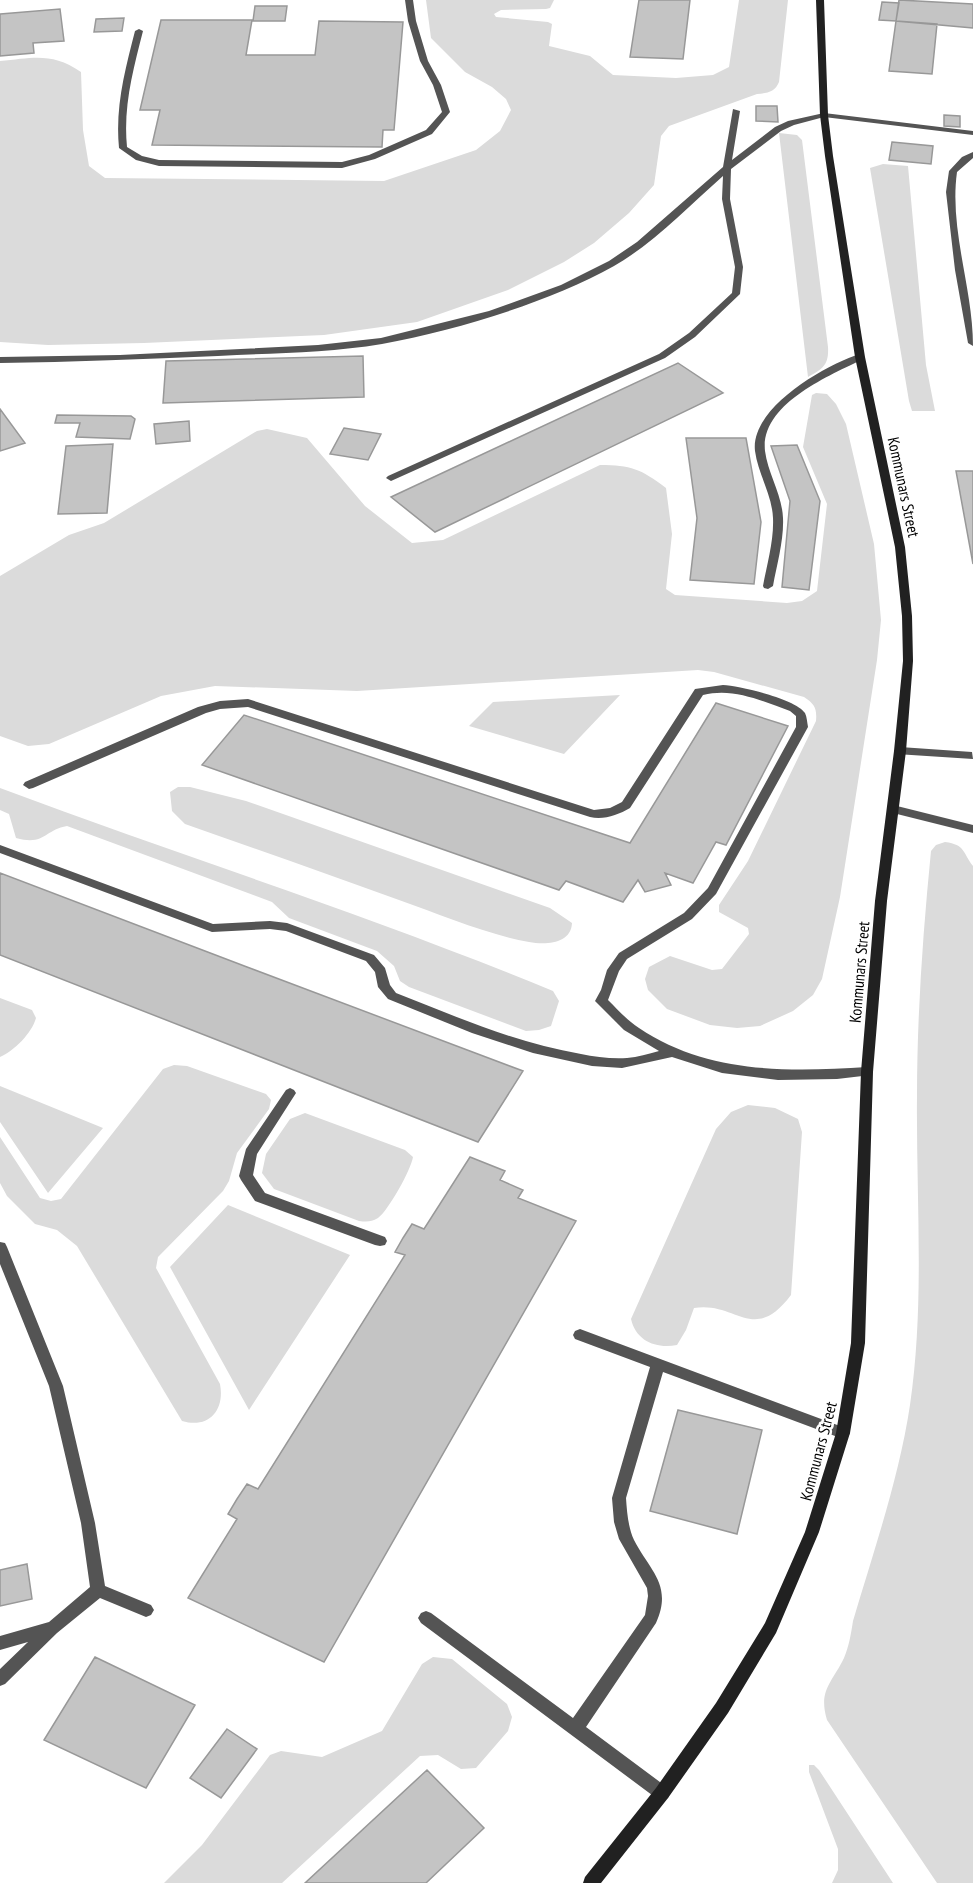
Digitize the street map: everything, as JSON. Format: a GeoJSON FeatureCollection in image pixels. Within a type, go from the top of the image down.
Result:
{"type":"FeatureCollection","features":[{"type":"Feature","properties":{"kind":"main road","name":"Kommunars Street"},"geometry":{"type":"LineString","coordinates":[[591,1883],[662,1793],[722,1708],[771,1628],[812,1532],[843,1433],[858,1343],[861,1311],[867,1072],[881,901],[900,751],[908,661],[907,616],[900,547],[860,357],[824,114],[820,0]]}},
{"type":"Feature","properties":{"kind":"lane"},"geometry":{"type":"LineString","coordinates":[[139,31],[122,100],[120,125],[123,148],[139,158],[159,163],[342,165],[372,157],[429,132],[446,112],[437,85],[424,61],[412,21],[409,0]]}},
{"type":"Feature","properties":{"kind":"lane"},"geometry":{"type":"LineString","coordinates":[[391,478],[662,356],[692,334],[736,294],[739,267],[726,199],[727,168],[736,111]]}},
{"type":"Feature","properties":{"kind":"lane"},"geometry":{"type":"LineString","coordinates":[[0,360],[120,358],[318,348],[381,341],[492,314],[564,287],[612,262],[640,244],[727,168],[778,129],[824,114],[973,133]]}},
{"type":"Feature","properties":{"kind":"lane"},"geometry":{"type":"LineString","coordinates":[[973,155],[964,159],[953,171],[950,192],[959,270],[973,343]]}},
{"type":"Feature","properties":{"kind":"lane"},"geometry":{"type":"LineString","coordinates":[[768,586],[778,517],[760,448],[762,433],[769,416],[783,402],[860,357]]}},
{"type":"Feature","properties":{"kind":"lane"},"geometry":{"type":"LineString","coordinates":[[29,785],[202,710],[220,705],[248,703],[594,814],[607,814],[618,811],[626,805],[699,692],[724,687],[794,708],[801,715],[802,727],[712,891],[688,916],[623,956],[613,970],[608,990],[601,1001],[638,1034],[672,1052],[713,1066],[751,1075],[805,1077],[867,1072]]}},
{"type":"Feature","properties":{"kind":"lane"},"geometry":{"type":"LineString","coordinates":[[900,751],[972,758]]}},
{"type":"Feature","properties":{"kind":"lane"},"geometry":{"type":"LineString","coordinates":[[893,809],[973,828]]}},
{"type":"Feature","properties":{"kind":"lane"},"geometry":{"type":"LineString","coordinates":[[0,849],[212,928],[270,925],[297,931],[370,958],[381,971],[384,987],[392,996],[525,1047],[566,1056],[624,1063],[672,1052]]}},
{"type":"Feature","properties":{"kind":"lane"},"geometry":{"type":"LineString","coordinates":[[290,1093],[251,1154],[246,1176],[260,1197],[380,1241]]}},
{"type":"Feature","properties":{"kind":"lane"},"geometry":{"type":"LineString","coordinates":[[0,1247],[56,1386],[88,1523],[98,1590]]}},
{"type":"Feature","properties":{"kind":"lane"},"geometry":{"type":"LineString","coordinates":[[580,1335],[843,1433]]}},
{"type":"Feature","properties":{"kind":"lane"},"geometry":{"type":"LineString","coordinates":[[575,1729],[651,1618],[658,1603],[655,1587],[628,1544],[618,1518],[619,1498],[658,1364]]}},
{"type":"Feature","properties":{"kind":"lane"},"geometry":{"type":"LineString","coordinates":[[98,1590],[146,1610]]}},
{"type":"Feature","properties":{"kind":"lane"},"geometry":{"type":"LineString","coordinates":[[0,1679],[52,1628],[98,1590]]}},
{"type":"Feature","properties":{"kind":"lane"},"geometry":{"type":"LineString","coordinates":[[426,1618],[662,1793]]}},
{"type":"Feature","properties":{"kind":"lane"},"geometry":{"type":"LineString","coordinates":[[0,1643],[52,1628]]}},
{"type":"Feature","properties":{"kind":"shaded area"},"geometry":{"type":"Polygon","coordinates":[[[426,0],[554,0],[550,8],[546,9],[501,10],[494,14],[496,17],[552,24],[549,46],[590,56],[613,75],[676,78],[713,75],[729,67],[739,0],[788,0],[779,82],[771,91],[669,126],[661,136],[654,185],[629,213],[594,243],[564,262],[508,290],[417,322],[324,335],[144,343],[48,345],[0,342],[0,61],[51,59],[61,61],[81,72],[83,130],[89,166],[105,178],[384,181],[476,150],[500,131],[511,110],[506,99],[492,87],[465,72],[431,38],[426,0]]]}},
{"type":"Feature","properties":{"kind":"shaded area"},"geometry":{"type":"Polygon","coordinates":[[[779,133],[797,135],[802,140],[828,347],[824,366],[808,377],[779,133]]]}},
{"type":"Feature","properties":{"kind":"shaded area"},"geometry":{"type":"Polygon","coordinates":[[[883,164],[908,166],[926,365],[935,411],[912,411],[909,401],[870,168],[883,164]]]}},
{"type":"Feature","properties":{"kind":"shaded area"},"geometry":{"type":"Polygon","coordinates":[[[827,394],[836,404],[846,424],[874,544],[881,620],[877,660],[840,897],[822,979],[813,995],[793,1011],[760,1026],[737,1028],[710,1025],[667,1009],[648,990],[645,979],[649,967],[670,956],[712,970],[722,969],[749,934],[748,928],[719,912],[719,905],[748,861],[816,721],[814,707],[804,697],[714,672],[698,670],[357,691],[215,686],[161,696],[49,744],[28,746],[0,736],[0,576],[69,535],[104,523],[257,431],[267,429],[307,438],[365,506],[412,543],[443,540],[600,465],[635,469],[650,476],[666,488],[672,534],[666,589],[675,595],[787,603],[802,601],[817,591],[827,504],[803,447],[812,395],[827,394]]]}},
{"type":"Feature","properties":{"kind":"shaded area"},"geometry":{"type":"Polygon","coordinates":[[[620,695],[564,754],[469,726],[493,702],[620,695]]]}},
{"type":"Feature","properties":{"kind":"shaded area"},"geometry":{"type":"Polygon","coordinates":[[[178,787],[190,787],[246,801],[550,908],[572,923],[571,930],[562,939],[550,943],[529,942],[496,934],[185,824],[172,811],[170,792],[178,787]]]}},
{"type":"Feature","properties":{"kind":"shaded area"},"geometry":{"type":"Polygon","coordinates":[[[0,788],[416,937],[553,991],[559,1001],[551,1026],[526,1031],[409,987],[400,981],[394,966],[377,951],[289,918],[272,902],[67,826],[39,839],[16,838],[9,814],[0,810],[0,788]]]}},
{"type":"Feature","properties":{"kind":"shaded area"},"geometry":{"type":"Polygon","coordinates":[[[945,842],[960,847],[973,866],[973,1883],[937,1883],[827,1720],[824,1701],[828,1687],[847,1649],[853,1621],[893,1487],[910,1405],[915,1367],[919,1290],[917,1096],[921,973],[931,851],[936,845],[945,842]]]}},
{"type":"Feature","properties":{"kind":"shaded area"},"geometry":{"type":"Polygon","coordinates":[[[0,998],[32,1010],[36,1018],[31,1030],[22,1041],[0,1057],[0,998]]]}},
{"type":"Feature","properties":{"kind":"shaded area"},"geometry":{"type":"Polygon","coordinates":[[[174,1065],[187,1066],[266,1094],[271,1100],[269,1109],[237,1153],[229,1181],[223,1191],[158,1257],[156,1268],[220,1384],[220,1402],[213,1415],[207,1420],[192,1423],[182,1421],[77,1246],[57,1230],[35,1224],[7,1196],[0,1183],[0,1137],[40,1198],[51,1201],[61,1199],[163,1069],[174,1065]]]}},
{"type":"Feature","properties":{"kind":"shaded area"},"geometry":{"type":"Polygon","coordinates":[[[0,1086],[103,1128],[48,1193],[0,1122],[0,1086]]]}},
{"type":"Feature","properties":{"kind":"shaded area"},"geometry":{"type":"Polygon","coordinates":[[[748,1105],[775,1108],[798,1119],[802,1132],[791,1295],[778,1310],[766,1317],[755,1319],[744,1318],[709,1307],[694,1308],[686,1330],[677,1345],[662,1346],[648,1342],[637,1333],[631,1319],[716,1129],[731,1112],[748,1105]]]}},
{"type":"Feature","properties":{"kind":"shaded area"},"geometry":{"type":"Polygon","coordinates":[[[305,1113],[405,1150],[413,1157],[398,1190],[378,1218],[359,1221],[274,1189],[262,1173],[266,1154],[290,1119],[305,1113]]]}},
{"type":"Feature","properties":{"kind":"shaded area"},"geometry":{"type":"Polygon","coordinates":[[[228,1205],[350,1255],[249,1410],[170,1267],[228,1205]]]}},
{"type":"Feature","properties":{"kind":"shaded area"},"geometry":{"type":"Polygon","coordinates":[[[433,1657],[452,1659],[507,1704],[512,1717],[508,1731],[476,1768],[461,1769],[438,1755],[420,1756],[282,1883],[164,1883],[202,1845],[270,1755],[281,1751],[322,1757],[382,1731],[422,1664],[433,1657]]]}},
{"type":"Feature","properties":{"kind":"shaded area"},"geometry":{"type":"Polygon","coordinates":[[[809,1765],[814,1765],[819,1770],[893,1883],[832,1883],[838,1870],[838,1849],[809,1772],[809,1765]]]}},
{"type":"Feature","properties":{"kind":"building"},"geometry":{"type":"Polygon","coordinates":[[[639,0],[690,0],[683,59],[630,57],[639,0]]]}},
{"type":"Feature","properties":{"kind":"building"},"geometry":{"type":"Polygon","coordinates":[[[899,0],[973,4],[973,28],[896,21],[899,0]]]}},
{"type":"Feature","properties":{"kind":"building"},"geometry":{"type":"Polygon","coordinates":[[[882,2],[899,3],[896,21],[879,20],[882,2]]]}},
{"type":"Feature","properties":{"kind":"building"},"geometry":{"type":"Polygon","coordinates":[[[255,6],[287,6],[285,21],[253,21],[255,6]]]}},
{"type":"Feature","properties":{"kind":"building"},"geometry":{"type":"Polygon","coordinates":[[[60,9],[64,41],[33,43],[34,53],[0,56],[0,14],[60,9]]]}},
{"type":"Feature","properties":{"kind":"building"},"geometry":{"type":"Polygon","coordinates":[[[124,18],[122,31],[94,32],[96,19],[124,18]]]}},
{"type":"Feature","properties":{"kind":"building"},"geometry":{"type":"Polygon","coordinates":[[[161,20],[252,20],[246,55],[315,55],[319,21],[403,22],[394,130],[383,130],[382,147],[152,145],[160,110],[140,110],[161,20]]]}},
{"type":"Feature","properties":{"kind":"building"},"geometry":{"type":"Polygon","coordinates":[[[896,21],[937,24],[932,74],[889,71],[896,21]]]}},
{"type":"Feature","properties":{"kind":"building"},"geometry":{"type":"Polygon","coordinates":[[[756,106],[777,106],[778,122],[756,121],[756,106]]]}},
{"type":"Feature","properties":{"kind":"building"},"geometry":{"type":"Polygon","coordinates":[[[944,115],[960,116],[960,127],[944,126],[944,115]]]}},
{"type":"Feature","properties":{"kind":"building"},"geometry":{"type":"Polygon","coordinates":[[[892,142],[933,146],[931,164],[889,160],[892,142]]]}},
{"type":"Feature","properties":{"kind":"building"},"geometry":{"type":"Polygon","coordinates":[[[363,356],[364,397],[163,403],[166,361],[363,356]]]}},
{"type":"Feature","properties":{"kind":"building"},"geometry":{"type":"Polygon","coordinates":[[[678,363],[723,393],[435,532],[391,497],[678,363]]]}},
{"type":"Feature","properties":{"kind":"building"},"geometry":{"type":"Polygon","coordinates":[[[0,409],[25,443],[0,451],[0,409]]]}},
{"type":"Feature","properties":{"kind":"building"},"geometry":{"type":"Polygon","coordinates":[[[57,415],[131,416],[135,419],[130,439],[76,437],[80,423],[55,423],[57,415]]]}},
{"type":"Feature","properties":{"kind":"building"},"geometry":{"type":"Polygon","coordinates":[[[189,421],[190,441],[156,444],[154,424],[189,421]]]}},
{"type":"Feature","properties":{"kind":"building"},"geometry":{"type":"Polygon","coordinates":[[[344,428],[381,434],[368,460],[330,454],[344,428]]]}},
{"type":"Feature","properties":{"kind":"building"},"geometry":{"type":"Polygon","coordinates":[[[686,438],[746,438],[761,522],[754,584],[690,580],[697,518],[686,438]]]}},
{"type":"Feature","properties":{"kind":"building"},"geometry":{"type":"Polygon","coordinates":[[[113,444],[107,513],[58,514],[66,446],[113,444]]]}},
{"type":"Feature","properties":{"kind":"building"},"geometry":{"type":"Polygon","coordinates":[[[797,445],[820,501],[809,590],[782,587],[790,501],[771,446],[797,445]]]}},
{"type":"Feature","properties":{"kind":"building"},"geometry":{"type":"Polygon","coordinates":[[[956,471],[973,471],[973,564],[956,471]]]}},
{"type":"Feature","properties":{"kind":"building"},"geometry":{"type":"Polygon","coordinates":[[[716,703],[788,726],[726,845],[716,842],[693,883],[665,873],[671,885],[645,892],[638,880],[623,902],[566,881],[559,890],[202,765],[244,715],[630,843],[716,703]]]}},
{"type":"Feature","properties":{"kind":"building"},"geometry":{"type":"Polygon","coordinates":[[[0,873],[523,1071],[478,1142],[0,955],[0,873]]]}},
{"type":"Feature","properties":{"kind":"building"},"geometry":{"type":"Polygon","coordinates":[[[470,1157],[505,1171],[500,1180],[523,1190],[518,1198],[576,1221],[324,1662],[188,1598],[237,1519],[228,1514],[237,1499],[247,1484],[258,1489],[405,1255],[395,1252],[403,1238],[412,1224],[424,1229],[470,1157]]]}},
{"type":"Feature","properties":{"kind":"building"},"geometry":{"type":"Polygon","coordinates":[[[678,1410],[762,1430],[737,1534],[650,1511],[678,1410]]]}},
{"type":"Feature","properties":{"kind":"building"},"geometry":{"type":"Polygon","coordinates":[[[27,1564],[32,1599],[0,1606],[0,1570],[27,1564]]]}},
{"type":"Feature","properties":{"kind":"building"},"geometry":{"type":"Polygon","coordinates":[[[95,1657],[195,1705],[146,1788],[44,1740],[95,1657]]]}},
{"type":"Feature","properties":{"kind":"building"},"geometry":{"type":"Polygon","coordinates":[[[227,1729],[257,1749],[221,1798],[190,1778],[227,1729]]]}},
{"type":"Feature","properties":{"kind":"building"},"geometry":{"type":"Polygon","coordinates":[[[427,1770],[484,1828],[426,1883],[305,1883],[427,1770]]]}}]}
